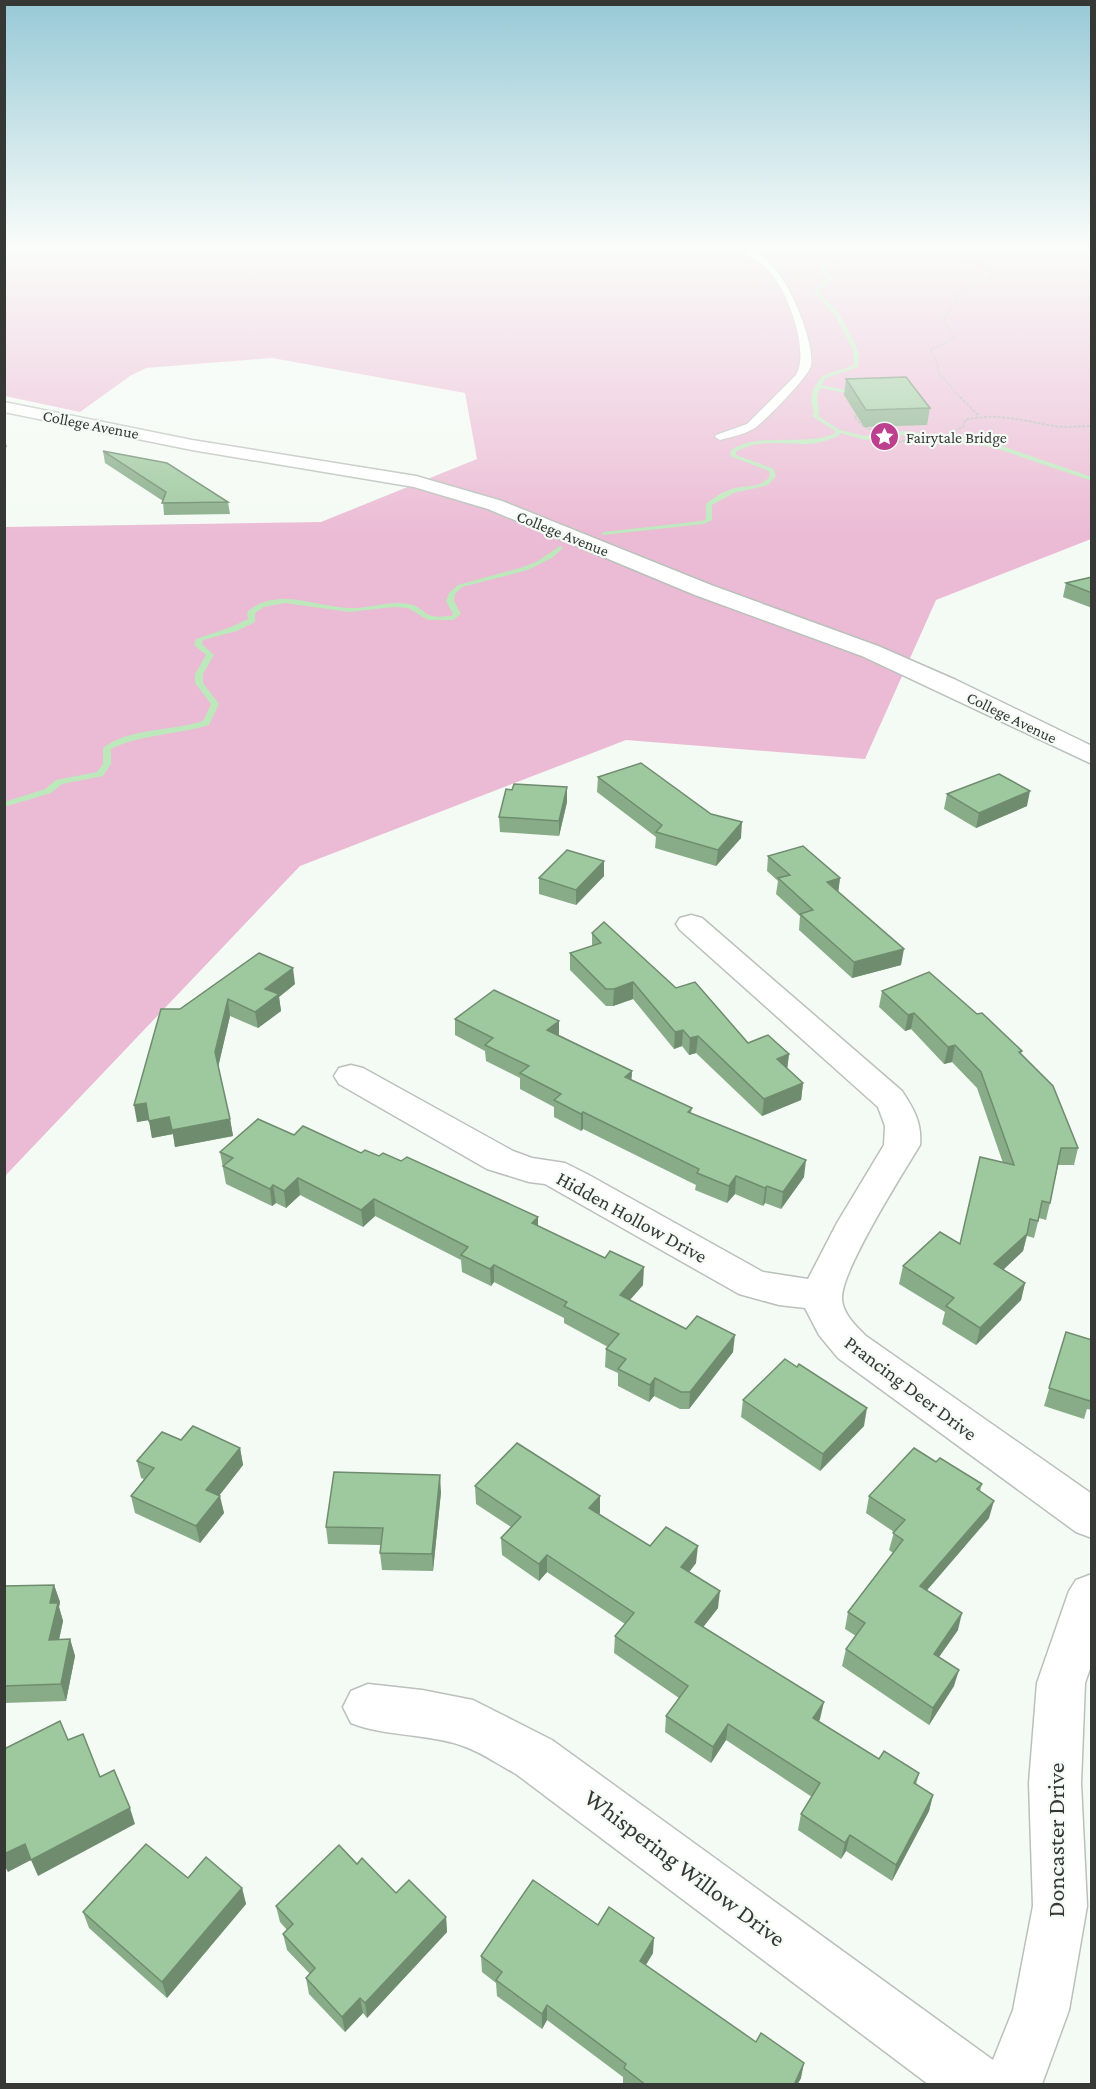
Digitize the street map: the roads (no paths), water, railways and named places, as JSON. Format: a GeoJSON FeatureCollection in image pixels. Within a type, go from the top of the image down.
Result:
{"type":"FeatureCollection","features":[{"type":"Feature","properties":{"kind":"street","name":"College Avenue"},"geometry":{"type":"LineString","coordinates":[[4,407],[192,445],[416,482],[495,505],[703,590],[870,651],[947,685],[1092,756]]}},
{"type":"Feature","properties":{"kind":"street"},"geometry":{"type":"LineString","coordinates":[[691,924],[890,1099],[900,1115],[904,1131],[902,1145],[832,1266],[822,1295]]}},
{"type":"Feature","properties":{"kind":"street","name":"Hidden Hollow Drive"},"geometry":{"type":"LineString","coordinates":[[351,1076],[500,1160],[529,1170],[552,1172],[574,1183],[753,1284],[779,1290],[822,1295]]}},
{"type":"Feature","properties":{"kind":"street","name":"Prancing Deer Drive"},"geometry":{"type":"LineString","coordinates":[[822,1295],[833,1328],[852,1347],[1092,1519]]}},
{"type":"Feature","properties":{"kind":"street","name":"Doncaster Drive"},"geometry":{"type":"LineString","coordinates":[[1013,2085],[1041,2010],[1060,1906],[1055,1783],[1061,1683],[1086,1606],[1092,1595]]}},
{"type":"Feature","properties":{"kind":"street","name":"Whispering Willow Drive"},"geometry":{"type":"LineString","coordinates":[[368,1707],[422,1713],[473,1724],[534,1757],[976,2085]]}},
{"type":"Feature","properties":{"kind":"lane"},"geometry":{"type":"LineString","coordinates":[[720,436],[751,426],[800,377],[806,367],[806,344]]}},
{"type":"Feature","properties":{"kind":"waterway"},"geometry":{"type":"LineString","coordinates":[[818,386],[824,377],[856,366],[857,355],[853,344]]}},
{"type":"Feature","properties":{"kind":"waterway"},"geometry":{"type":"LineString","coordinates":[[818,386],[858,393]]}},
{"type":"Feature","properties":{"kind":"waterway"},"geometry":{"type":"LineString","coordinates":[[818,386],[814,394],[817,412],[815,416],[838,431]]}},
{"type":"Feature","properties":{"kind":"waterway"},"geometry":{"type":"LineString","coordinates":[[604,534],[702,523],[709,520],[709,504],[735,490],[766,484],[773,476],[772,470],[733,456],[733,451],[750,443],[812,442],[836,435],[838,431]]}},
{"type":"Feature","properties":{"kind":"waterway"},"geometry":{"type":"LineString","coordinates":[[838,431],[865,438],[905,433],[993,445],[1092,479]]}},
{"type":"Feature","properties":{"kind":"waterway"},"geometry":{"type":"LineString","coordinates":[[4,805],[48,791],[59,782],[100,774],[107,764],[107,748],[119,742],[206,723],[215,704],[199,683],[199,674],[210,655],[198,645],[200,639],[234,629],[252,620],[251,612],[261,605],[285,601],[349,610],[402,605],[415,608],[428,618],[453,618],[457,614],[450,601],[452,593],[460,586],[526,568],[550,556],[560,548]]}},
{"type":"Feature","properties":{"kind":"place","name":"Fairytale Bridge"},"geometry":{"type":"Point","coordinates":[885,437]}}]}
